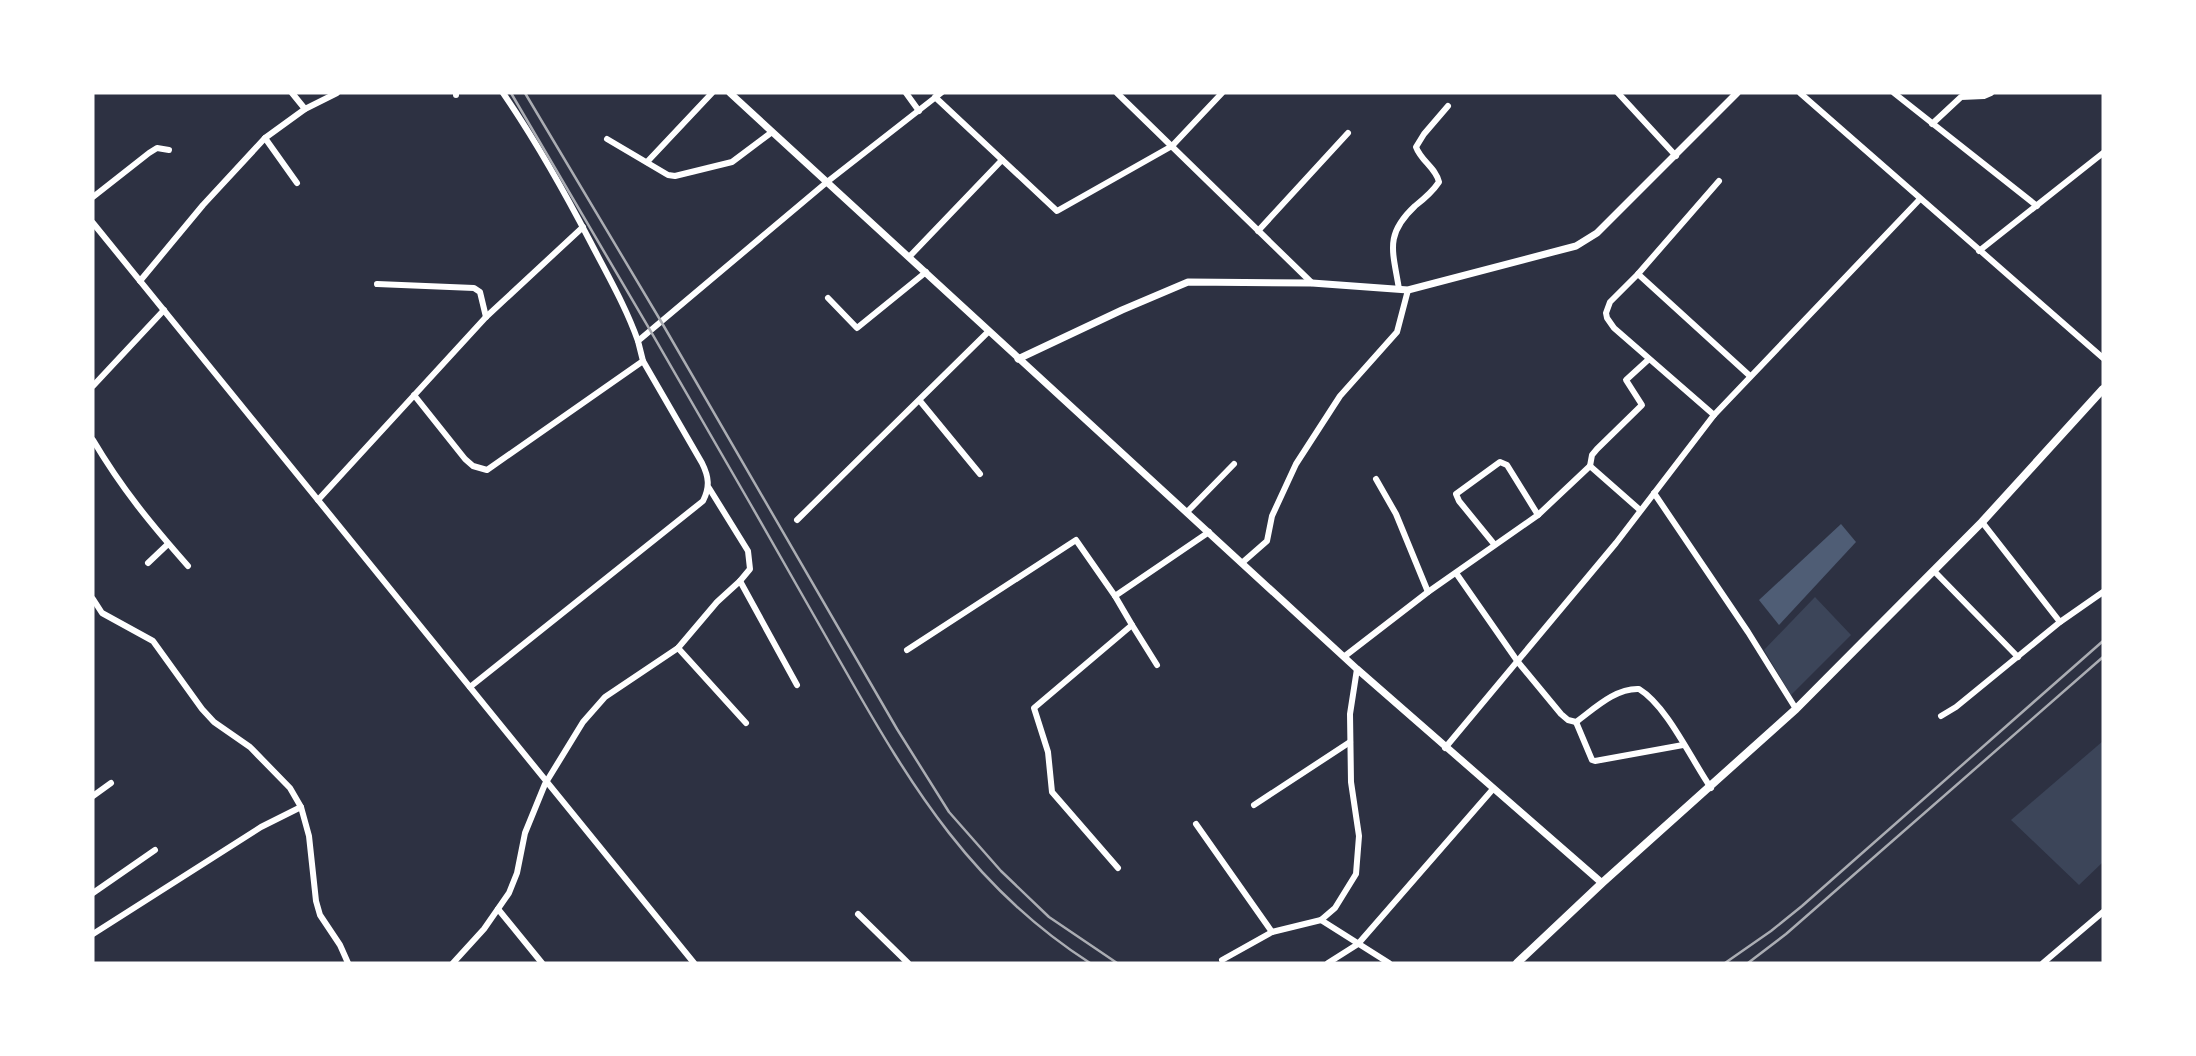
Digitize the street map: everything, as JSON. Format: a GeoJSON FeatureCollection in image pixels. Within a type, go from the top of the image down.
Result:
{"type":"FeatureCollection","features":[{"type":"Feature","properties":{"kind":"main road"},"geometry":{"type":"LineString","coordinates":[[1517,963],[1796,709],[1982,522],[2103,389]]}},
{"type":"Feature","properties":{"kind":"street"},"geometry":{"type":"LineString","coordinates":[[292,93],[305,109]]}},
{"type":"Feature","properties":{"kind":"street"},"geometry":{"type":"LineString","coordinates":[[140,281],[203,205],[265,138],[305,109],[337,93]]}},
{"type":"Feature","properties":{"kind":"street"},"geometry":{"type":"LineString","coordinates":[[453,963],[484,929],[509,893],[517,873],[525,833],[547,782],[583,722],[605,697],[678,648],[717,602],[750,569],[748,551],[709,488],[708,473],[643,361],[628,312],[531,135],[503,93]]}},
{"type":"Feature","properties":{"kind":"street"},"geometry":{"type":"LineString","coordinates":[[647,162],[712,93]]}},
{"type":"Feature","properties":{"kind":"street"},"geometry":{"type":"LineString","coordinates":[[730,93],[1357,669],[1602,883]]}},
{"type":"Feature","properties":{"kind":"street"},"geometry":{"type":"LineString","coordinates":[[906,93],[919,111]]}},
{"type":"Feature","properties":{"kind":"street"},"geometry":{"type":"LineString","coordinates":[[1117,93],[1311,283]]}},
{"type":"Feature","properties":{"kind":"street"},"geometry":{"type":"LineString","coordinates":[[638,341],[827,182],[938,95],[1057,211],[1172,146],[1222,93]]}},
{"type":"Feature","properties":{"kind":"street"},"geometry":{"type":"LineString","coordinates":[[1618,93],[1676,156]]}},
{"type":"Feature","properties":{"kind":"street"},"geometry":{"type":"LineString","coordinates":[[1018,359],[1188,282],[1311,283],[1408,290],[1576,246],[1597,233],[1737,93]]}},
{"type":"Feature","properties":{"kind":"street"},"geometry":{"type":"LineString","coordinates":[[1800,93],[2103,358]]}},
{"type":"Feature","properties":{"kind":"street"},"geometry":{"type":"LineString","coordinates":[[1894,93],[2038,206]]}},
{"type":"Feature","properties":{"kind":"street"},"geometry":{"type":"LineString","coordinates":[[1932,124],[1961,97],[1991,93]]}},
{"type":"Feature","properties":{"kind":"street"},"geometry":{"type":"LineString","coordinates":[[1399,289],[1394,259],[1394,233],[1397,226],[1439,182],[1416,147],[1448,106]]}},
{"type":"Feature","properties":{"kind":"street"},"geometry":{"type":"LineString","coordinates":[[607,139],[668,175],[684,175],[732,162],[772,132]]}},
{"type":"Feature","properties":{"kind":"street"},"geometry":{"type":"LineString","coordinates":[[1258,231],[1348,133]]}},
{"type":"Feature","properties":{"kind":"street"},"geometry":{"type":"LineString","coordinates":[[265,138],[297,183]]}},
{"type":"Feature","properties":{"kind":"street"},"geometry":{"type":"LineString","coordinates":[[93,197],[157,148],[169,150]]}},
{"type":"Feature","properties":{"kind":"street"},"geometry":{"type":"LineString","coordinates":[[1979,251],[2103,153]]}},
{"type":"Feature","properties":{"kind":"street"},"geometry":{"type":"LineString","coordinates":[[909,257],[1002,160]]}},
{"type":"Feature","properties":{"kind":"street"},"geometry":{"type":"LineString","coordinates":[[1714,415],[1614,328],[1606,313],[1614,296],[1638,274],[1720,181]]}},
{"type":"Feature","properties":{"kind":"street"},"geometry":{"type":"LineString","coordinates":[[1446,748],[1616,543],[1714,415],[1920,199]]}},
{"type":"Feature","properties":{"kind":"street"},"geometry":{"type":"LineString","coordinates":[[93,223],[694,963]]}},
{"type":"Feature","properties":{"kind":"street"},"geometry":{"type":"LineString","coordinates":[[318,500],[486,317],[583,227]]}},
{"type":"Feature","properties":{"kind":"street"},"geometry":{"type":"LineString","coordinates":[[828,298],[857,328],[926,272]]}},
{"type":"Feature","properties":{"kind":"street"},"geometry":{"type":"LineString","coordinates":[[1638,274],[1750,376]]}},
{"type":"Feature","properties":{"kind":"street"},"geometry":{"type":"LineString","coordinates":[[376,284],[474,288],[480,292],[486,317]]}},
{"type":"Feature","properties":{"kind":"street"},"geometry":{"type":"LineString","coordinates":[[1243,562],[1267,541],[1272,516],[1296,464],[1340,396],[1397,332],[1408,290]]}},
{"type":"Feature","properties":{"kind":"street"},"geometry":{"type":"LineString","coordinates":[[93,386],[164,310]]}},
{"type":"Feature","properties":{"kind":"street"},"geometry":{"type":"LineString","coordinates":[[797,520],[989,331]]}},
{"type":"Feature","properties":{"kind":"street"},"geometry":{"type":"LineString","coordinates":[[1345,656],[1428,592],[1538,514],[1590,466],[1592,455],[1597,449],[1642,405],[1626,380],[1649,359]]}},
{"type":"Feature","properties":{"kind":"street"},"geometry":{"type":"LineString","coordinates":[[414,395],[465,459],[472,466],[487,470],[643,361]]}},
{"type":"Feature","properties":{"kind":"street"},"geometry":{"type":"LineString","coordinates":[[920,401],[980,474]]}},
{"type":"Feature","properties":{"kind":"street"},"geometry":{"type":"LineString","coordinates":[[93,440],[111,472],[140,512],[188,566]]}},
{"type":"Feature","properties":{"kind":"street"},"geometry":{"type":"LineString","coordinates":[[1494,544],[1456,497],[1457,491],[1470,482],[1500,462],[1505,462],[1538,514]]}},
{"type":"Feature","properties":{"kind":"street"},"geometry":{"type":"LineString","coordinates":[[1187,512],[1234,464]]}},
{"type":"Feature","properties":{"kind":"street"},"geometry":{"type":"LineString","coordinates":[[1590,466],[1640,510]]}},
{"type":"Feature","properties":{"kind":"street"},"geometry":{"type":"LineString","coordinates":[[1376,479],[1396,514],[1428,592]]}},
{"type":"Feature","properties":{"kind":"street"},"geometry":{"type":"LineString","coordinates":[[470,687],[703,501],[709,488]]}},
{"type":"Feature","properties":{"kind":"street"},"geometry":{"type":"LineString","coordinates":[[1654,493],[1748,632],[1796,709]]}},
{"type":"Feature","properties":{"kind":"street"},"geometry":{"type":"LineString","coordinates":[[1982,522],[2060,622]]}},
{"type":"Feature","properties":{"kind":"street"},"geometry":{"type":"LineString","coordinates":[[1115,596],[1209,532]]}},
{"type":"Feature","properties":{"kind":"street"},"geometry":{"type":"LineString","coordinates":[[907,650],[1076,540],[1115,596],[1157,665]]}},
{"type":"Feature","properties":{"kind":"street"},"geometry":{"type":"LineString","coordinates":[[148,563],[168,544]]}},
{"type":"Feature","properties":{"kind":"street"},"geometry":{"type":"LineString","coordinates":[[1934,571],[2018,657]]}},
{"type":"Feature","properties":{"kind":"street"},"geometry":{"type":"LineString","coordinates":[[1456,573],[1551,705],[1568,720],[1576,722]]}},
{"type":"Feature","properties":{"kind":"street"},"geometry":{"type":"LineString","coordinates":[[740,581],[797,685]]}},
{"type":"Feature","properties":{"kind":"street"},"geometry":{"type":"LineString","coordinates":[[1941,716],[1956,707],[2060,622],[2103,592]]}},
{"type":"Feature","properties":{"kind":"street"},"geometry":{"type":"LineString","coordinates":[[93,599],[102,612],[153,641],[214,722],[250,747],[290,788],[301,807],[309,836],[320,915],[340,945],[348,963]]}},
{"type":"Feature","properties":{"kind":"street"},"geometry":{"type":"LineString","coordinates":[[1118,868],[1052,792],[1048,752],[1034,708],[1132,625]]}},
{"type":"Feature","properties":{"kind":"street"},"geometry":{"type":"LineString","coordinates":[[678,648],[746,723]]}},
{"type":"Feature","properties":{"kind":"street"},"geometry":{"type":"LineString","coordinates":[[1222,960],[1272,932],[1321,920],[1335,908],[1356,874],[1359,836],[1351,782],[1350,714],[1357,669]]}},
{"type":"Feature","properties":{"kind":"street"},"geometry":{"type":"LineString","coordinates":[[1576,722],[1611,698],[1630,689],[1639,689],[1658,708],[1711,788]]}},
{"type":"Feature","properties":{"kind":"street"},"geometry":{"type":"LineString","coordinates":[[1576,722],[1592,760],[1595,761],[1683,745]]}},
{"type":"Feature","properties":{"kind":"street"},"geometry":{"type":"LineString","coordinates":[[1254,805],[1350,742]]}},
{"type":"Feature","properties":{"kind":"street"},"geometry":{"type":"LineString","coordinates":[[93,793],[111,783]]}},
{"type":"Feature","properties":{"kind":"street"},"geometry":{"type":"LineString","coordinates":[[1328,963],[1358,944],[1493,789]]}},
{"type":"Feature","properties":{"kind":"street"},"geometry":{"type":"LineString","coordinates":[[93,934],[261,827],[301,807]]}},
{"type":"Feature","properties":{"kind":"street"},"geometry":{"type":"LineString","coordinates":[[1196,824],[1272,932]]}},
{"type":"Feature","properties":{"kind":"street"},"geometry":{"type":"LineString","coordinates":[[93,893],[155,850]]}},
{"type":"Feature","properties":{"kind":"street"},"geometry":{"type":"LineString","coordinates":[[498,909],[542,963]]}},
{"type":"Feature","properties":{"kind":"street"},"geometry":{"type":"LineString","coordinates":[[2043,963],[2103,912]]}},
{"type":"Feature","properties":{"kind":"street"},"geometry":{"type":"LineString","coordinates":[[858,914],[908,963]]}},
{"type":"Feature","properties":{"kind":"street"},"geometry":{"type":"LineString","coordinates":[[1321,920],[1389,963]]}},
{"type":"Feature","properties":{"kind":"shaded area"},"geometry":{"type":"Polygon","coordinates":[[[1841,524],[1856,542],[1779,625],[1759,600],[1841,524]]]}},
{"type":"Feature","properties":{"kind":"shaded area"},"geometry":{"type":"Polygon","coordinates":[[[1815,597],[1851,635],[1791,695],[1764,650],[1815,597]]]}},
{"type":"Feature","properties":{"kind":"shaded area"},"geometry":{"type":"Polygon","coordinates":[[[2103,741],[2103,862],[2079,885],[2011,820],[2103,741]]]}},
{"type":"Feature","properties":{"kind":"railway"},"geometry":{"type":"LineString","coordinates":[[511,93],[870,713],[921,795],[949,833],[1012,902],[1049,934],[1090,963]]}},
{"type":"Feature","properties":{"kind":"railway"},"geometry":{"type":"LineString","coordinates":[[525,93],[662,323],[897,729],[949,812],[1001,871],[1049,917],[1117,963]]}},
{"type":"Feature","properties":{"kind":"railway"},"geometry":{"type":"LineString","coordinates":[[1725,963],[1802,906],[2103,641]]}},
{"type":"Feature","properties":{"kind":"railway"},"geometry":{"type":"LineString","coordinates":[[1748,963],[1786,934],[2103,657]]}}]}
